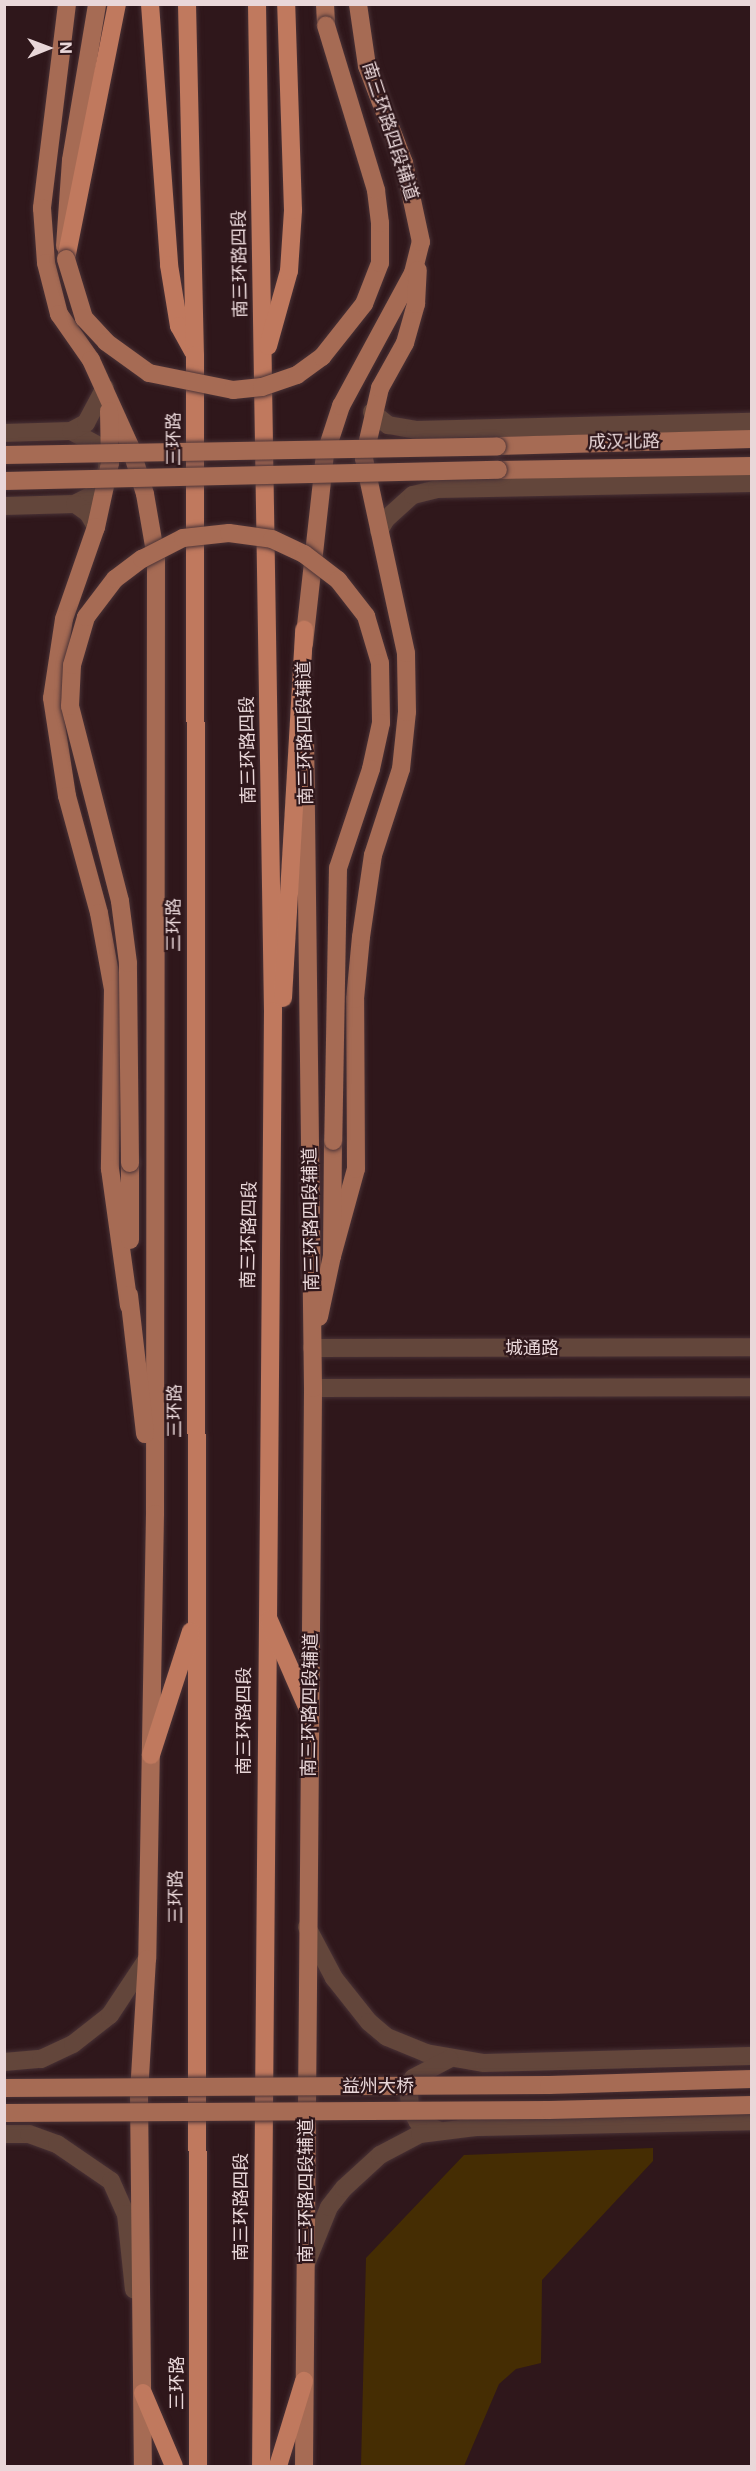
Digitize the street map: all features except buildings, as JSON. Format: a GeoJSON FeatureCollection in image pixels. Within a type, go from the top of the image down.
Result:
{"type":"FeatureCollection","features":[{"type":"Feature","properties":{"kind":"highway"},"geometry":{"type":"LineString","coordinates":[[66,259],[117,4]]}},
{"type":"Feature","properties":{"kind":"highway"},"geometry":{"type":"LineString","coordinates":[[150,4],[157,125],[169,265],[179,326],[195,355]]}},
{"type":"Feature","properties":{"kind":"highway"},"geometry":{"type":"LineString","coordinates":[[187,4],[195,355]]}},
{"type":"Feature","properties":{"kind":"highway","name":"南三环路四段"},"geometry":{"type":"LineString","coordinates":[[257,4],[273,1011],[266,1613],[261,2466]]}},
{"type":"Feature","properties":{"kind":"highway"},"geometry":{"type":"LineString","coordinates":[[263,365],[289,271],[292,231],[286,4]]}},
{"type":"Feature","properties":{"kind":"highway","name":"三环路"},"geometry":{"type":"LineString","coordinates":[[195,355],[198,2466]]}},
{"type":"Feature","properties":{"kind":"highway"},"geometry":{"type":"LineString","coordinates":[[270,1224],[304,630]]}},
{"type":"Feature","properties":{"kind":"highway"},"geometry":{"type":"LineString","coordinates":[[266,1613],[310,1714]]}},
{"type":"Feature","properties":{"kind":"highway"},"geometry":{"type":"LineString","coordinates":[[151,1755],[196,1616]]}},
{"type":"Feature","properties":{"kind":"highway"},"geometry":{"type":"LineString","coordinates":[[278,2466],[304,2381]]}},
{"type":"Feature","properties":{"kind":"highway"},"geometry":{"type":"LineString","coordinates":[[143,2393],[174,2466]]}},
{"type":"Feature","properties":{"kind":"main road"},"geometry":{"type":"LineString","coordinates":[[67,4],[42,208],[46,263],[59,314],[91,360],[105,388],[139,475],[156,558],[155,1514],[147,1959],[139,2095],[142,2466]]}},
{"type":"Feature","properties":{"kind":"main road"},"geometry":{"type":"LineString","coordinates":[[97,4],[71,160],[64,221],[66,259],[84,318],[106,342],[149,373],[233,390],[262,387],[297,375],[322,357],[364,304],[380,263],[380,223],[376,190],[326,25],[325,4]]}},
{"type":"Feature","properties":{"kind":"main road","name":"南三环路四段辅道"},"geometry":{"type":"LineString","coordinates":[[304,2466],[313,1388],[304,630],[325,454],[341,406],[412,273],[420,242],[404,163],[367,66],[358,4]]}},
{"type":"Feature","properties":{"kind":"main road"},"geometry":{"type":"LineString","coordinates":[[312,1348],[332,1256],[356,1169],[356,999],[361,937],[373,855],[401,769],[407,712],[406,653],[364,458],[372,412],[380,387],[405,343],[416,304],[420,242]]}},
{"type":"Feature","properties":{"kind":"main road"},"geometry":{"type":"LineString","coordinates":[[105,388],[111,422],[110,463],[96,526],[64,619],[52,698],[66,796],[99,914],[113,989],[110,1169],[155,1514]]}},
{"type":"Feature","properties":{"kind":"main road","name":"成汉北路"},"geometry":{"type":"LineString","coordinates":[[4,455],[752,439]]}},
{"type":"Feature","properties":{"kind":"main road","name":"成汉北路"},"geometry":{"type":"LineString","coordinates":[[4,481],[752,465]]}},
{"type":"Feature","properties":{"kind":"main road"},"geometry":{"type":"LineString","coordinates":[[129,1306],[130,1163],[124,932],[120,900],[70,706],[72,665],[86,617],[114,579],[142,559],[183,538],[229,533],[272,539],[304,554],[338,580],[366,616],[380,663],[378,734],[371,770],[338,868],[332,1256]]}},
{"type":"Feature","properties":{"kind":"main road","name":"益州大桥"},"geometry":{"type":"LineString","coordinates":[[4,2088],[752,2079]]}},
{"type":"Feature","properties":{"kind":"main road","name":"益州大桥"},"geometry":{"type":"LineString","coordinates":[[4,2113],[549,2110],[752,2105]]}},
{"type":"Feature","properties":{"kind":"street"},"geometry":{"type":"LineString","coordinates":[[4,433],[71,431],[86,423],[105,388]]}},
{"type":"Feature","properties":{"kind":"street"},"geometry":{"type":"LineString","coordinates":[[372,412],[388,424],[415,429],[752,422]]}},
{"type":"Feature","properties":{"kind":"street"},"geometry":{"type":"LineString","coordinates":[[4,506],[75,504],[102,490],[108,464],[101,447],[71,431]]}},
{"type":"Feature","properties":{"kind":"street"},"geometry":{"type":"LineString","coordinates":[[379,531],[386,519],[413,495],[437,489],[752,483]]}},
{"type":"Feature","properties":{"kind":"street"},"geometry":{"type":"LineString","coordinates":[[75,504],[88,513],[96,526]]}},
{"type":"Feature","properties":{"kind":"street","name":"城通路"},"geometry":{"type":"LineString","coordinates":[[312,1348],[752,1347]]}},
{"type":"Feature","properties":{"kind":"street"},"geometry":{"type":"LineString","coordinates":[[313,1388],[752,1387]]}},
{"type":"Feature","properties":{"kind":"street"},"geometry":{"type":"LineString","coordinates":[[307,1927],[334,1978],[369,2022],[406,2046],[449,2060],[484,2063],[752,2056]]}},
{"type":"Feature","properties":{"kind":"street"},"geometry":{"type":"LineString","coordinates":[[4,2062],[41,2059],[73,2044],[110,2015],[147,1959]]}},
{"type":"Feature","properties":{"kind":"street"},"geometry":{"type":"LineString","coordinates":[[438,2130],[418,2122],[410,2108],[409,2095],[413,2078],[449,2060]]}},
{"type":"Feature","properties":{"kind":"street"},"geometry":{"type":"LineString","coordinates":[[306,2264],[329,2207],[344,2188],[395,2145],[438,2130],[752,2121]]}},
{"type":"Feature","properties":{"kind":"street"},"geometry":{"type":"LineString","coordinates":[[4,2134],[29,2134],[57,2144],[111,2181],[126,2214],[143,2393]]}},
{"type":"Feature","properties":{"kind":"shaded area"},"geometry":{"type":"Polygon","coordinates":[[[653,2148],[653,2161],[542,2280],[541,2363],[516,2369],[499,2384],[464,2466],[361,2466],[366,2258],[464,2155],[653,2148]]]}}]}
